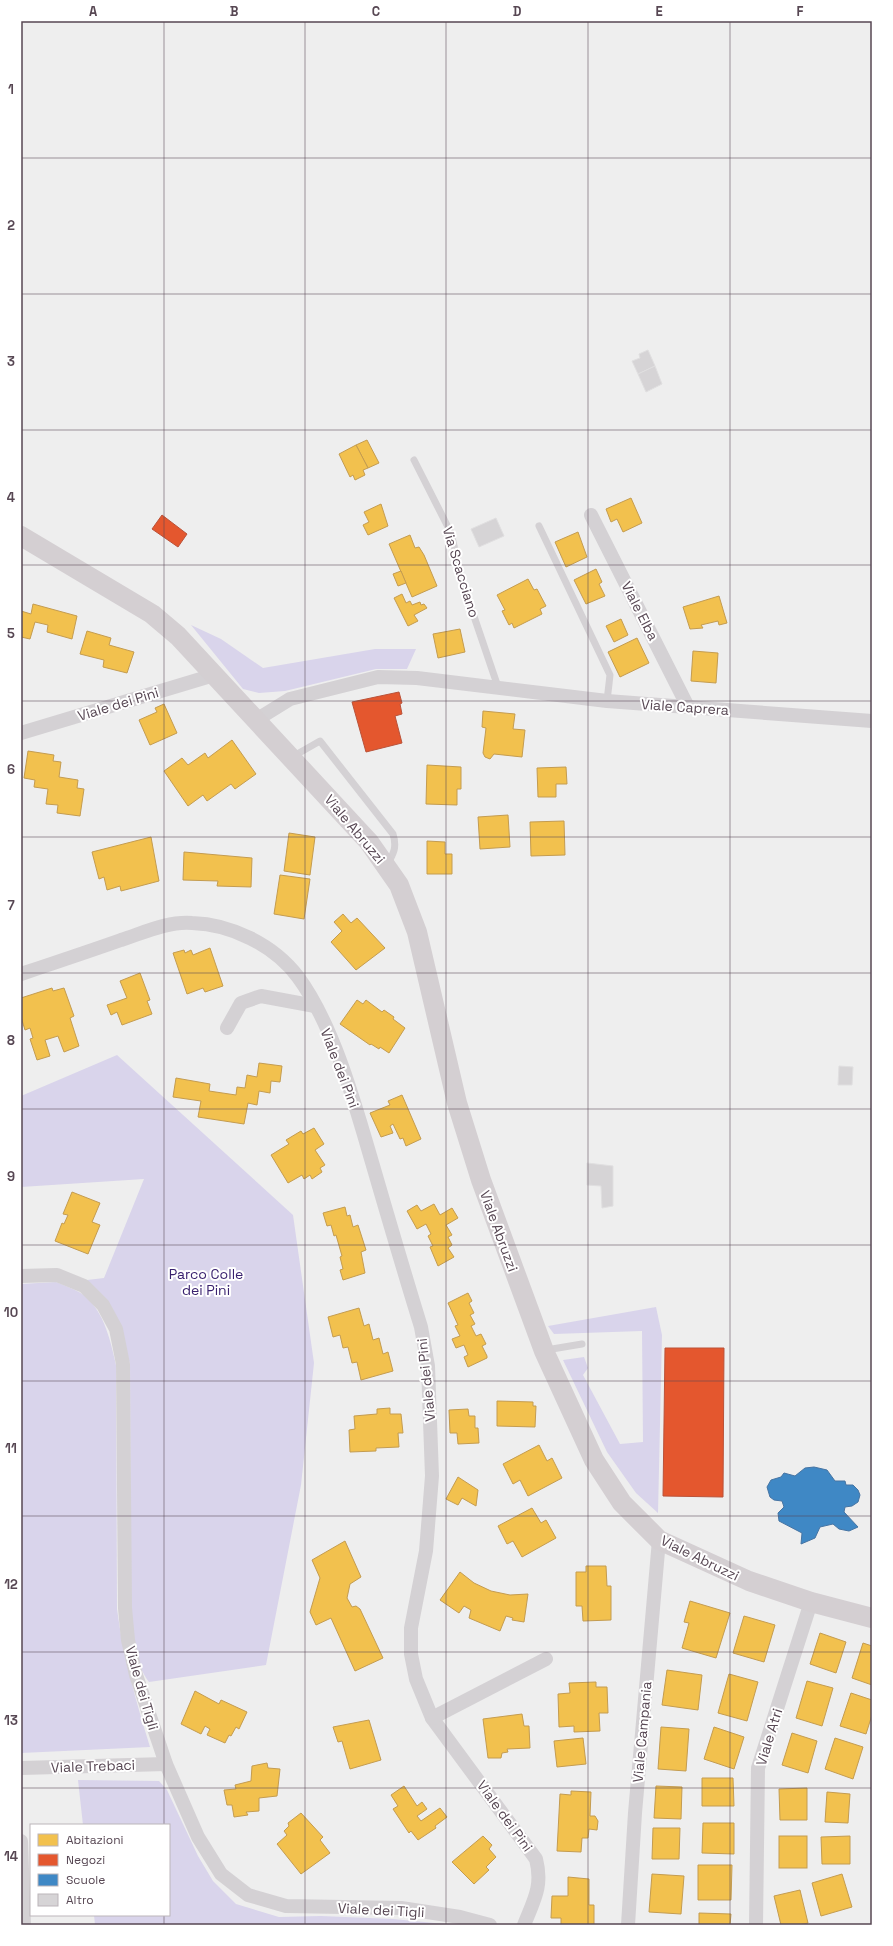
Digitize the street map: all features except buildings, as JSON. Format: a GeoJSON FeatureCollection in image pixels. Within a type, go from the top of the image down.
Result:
{"type":"FeatureCollection","features":[{"type":"Feature","properties":{"kind":"street","name":"Viale Elba"},"geometry":{"type":"LineString","coordinates":[[591,515],[688,707]]}},
{"type":"Feature","properties":{"kind":"street","name":"Viale Abruzzi"},"geometry":{"type":"LineString","coordinates":[[23,543],[152,614],[178,636],[369,842],[399,884],[417,932],[457,1103],[476,1166],[544,1351],[594,1460],[622,1503],[659,1540],[748,1581],[812,1602],[872,1618]]}},
{"type":"Feature","properties":{"kind":"street","name":"Viale Caprera"},"geometry":{"type":"LineString","coordinates":[[256,720],[290,699],[378,677],[418,673],[498,687],[607,701],[872,721]]}},
{"type":"Feature","properties":{"kind":"street","name":"Viale dei Pini"},"geometry":{"type":"LineString","coordinates":[[21,733],[214,675]]}},
{"type":"Feature","properties":{"kind":"street","name":"Viale dei Pini"},"geometry":{"type":"LineString","coordinates":[[21,974],[159,928],[191,922],[221,927],[252,939],[276,954],[298,976],[315,1006],[329,1035],[350,1089],[420,1327],[428,1366],[432,1476],[426,1551],[411,1628],[411,1654],[416,1679],[432,1718],[536,1859],[540,1874],[536,1896],[524,1925]]}},
{"type":"Feature","properties":{"kind":"street"},"geometry":{"type":"LineString","coordinates":[[227,1028],[241,1003],[261,996],[315,1006]]}},
{"type":"Feature","properties":{"kind":"street","name":"Viale dei Tigli"},"geometry":{"type":"LineString","coordinates":[[21,1276],[57,1275],[84,1286],[103,1305],[116,1329],[123,1364],[124,1608],[128,1640],[136,1675],[166,1764],[198,1837],[221,1874],[248,1895],[286,1906],[401,1908],[460,1917],[490,1925]]}},
{"type":"Feature","properties":{"kind":"street","name":"Viale Campania"},"geometry":{"type":"LineString","coordinates":[[628,1925],[635,1805],[659,1540]]}},
{"type":"Feature","properties":{"kind":"street","name":"Viale Atri"},"geometry":{"type":"LineString","coordinates":[[756,1925],[758,1768],[812,1602]]}},
{"type":"Feature","properties":{"kind":"street"},"geometry":{"type":"LineString","coordinates":[[432,1718],[546,1659]]}},
{"type":"Feature","properties":{"kind":"street","name":"Viale Trebaci"},"geometry":{"type":"LineString","coordinates":[[21,1768],[166,1764]]}},
{"type":"Feature","properties":{"kind":"street"},"geometry":{"type":"LineString","coordinates":[[21,1840],[24,1925]]}},
{"type":"Feature","properties":{"kind":"lane","name":"Via Scacciano"},"geometry":{"type":"LineString","coordinates":[[414,460],[451,533],[463,584],[498,687]]}},
{"type":"Feature","properties":{"kind":"lane"},"geometry":{"type":"LineString","coordinates":[[540,526],[610,675],[607,701]]}},
{"type":"Feature","properties":{"kind":"lane"},"geometry":{"type":"LineString","coordinates":[[291,758],[320,741],[393,834],[396,842],[396,851],[386,866]]}},
{"type":"Feature","properties":{"kind":"lane"},"geometry":{"type":"LineString","coordinates":[[544,1351],[582,1344]]}},
{"type":"Feature","properties":{"kind":"green space"},"geometry":{"type":"Polygon","coordinates":[[[191,625],[221,639],[263,668],[375,649],[416,649],[407,669],[376,669],[285,691],[259,693],[243,689],[191,625]]]}},
{"type":"Feature","properties":{"kind":"green space","name":"Parco Colle dei Pini"},"geometry":{"type":"Polygon","coordinates":[[[117,1055],[293,1215],[314,1363],[301,1485],[266,1665],[149,1682],[140,1666],[134,1637],[131,1608],[130,1363],[87,1280],[104,1278],[144,1179],[21,1187],[21,1096],[117,1055]]]}},
{"type":"Feature","properties":{"kind":"green space"},"geometry":{"type":"Polygon","coordinates":[[[56,1282],[79,1292],[87,1298],[100,1314],[108,1334],[116,1365],[117,1609],[126,1661],[150,1747],[21,1753],[21,1284],[56,1282]]]}},
{"type":"Feature","properties":{"kind":"green space"},"geometry":{"type":"Polygon","coordinates":[[[656,1307],[662,1335],[658,1513],[636,1493],[607,1452],[563,1360],[584,1357],[588,1368],[583,1375],[620,1444],[643,1442],[642,1331],[554,1334],[548,1326],[656,1307]]]}},
{"type":"Feature","properties":{"kind":"green space"},"geometry":{"type":"Polygon","coordinates":[[[78,1780],[159,1781],[167,1790],[198,1856],[213,1881],[236,1904],[279,1917],[321,1916],[393,1919],[455,1925],[95,1925],[94,1916],[170,1916],[170,1824],[83,1824],[78,1780]]]}}]}
